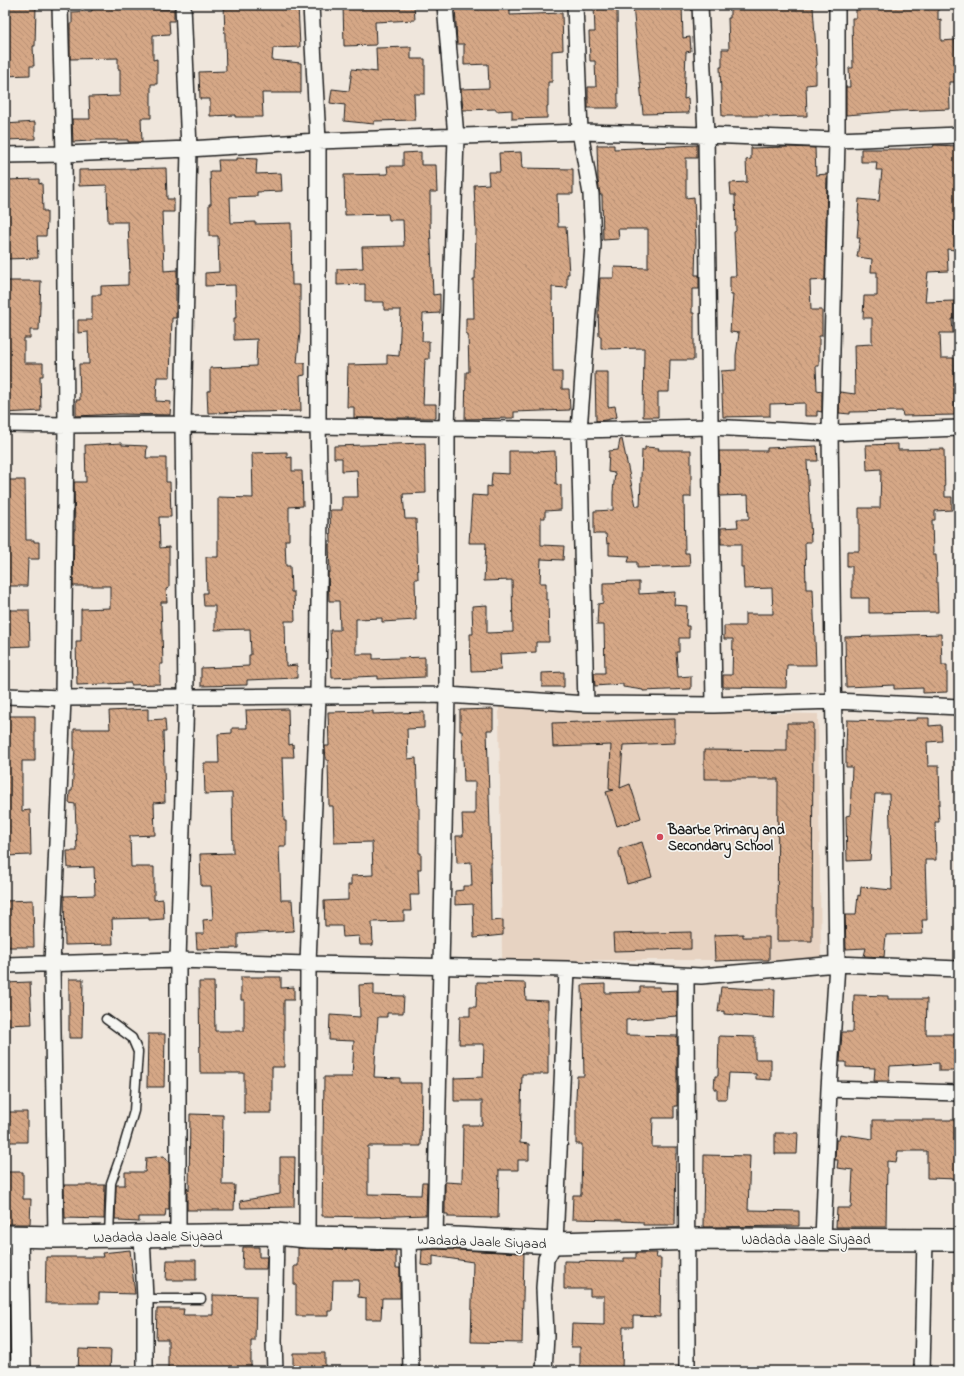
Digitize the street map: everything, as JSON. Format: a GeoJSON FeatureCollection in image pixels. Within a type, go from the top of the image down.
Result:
{"type":"FeatureCollection","features":[{"type":"Feature","properties":{"kind":"main road","name":"Wadada Jaale Siyaad"},"geometry":{"type":"LineString","coordinates":[[12,1236],[56,1237],[276,1234],[306,1237],[408,1239],[436,1237],[555,1243],[688,1239],[959,1240]]}},
{"type":"Feature","properties":{"kind":"street"},"geometry":{"type":"LineString","coordinates":[[56,1237],[52,964],[63,698],[66,425],[64,154],[60,5]]}},
{"type":"Feature","properties":{"kind":"street"},"geometry":{"type":"LineString","coordinates":[[178,1236],[178,960],[186,696],[183,424],[189,149],[183,5]]}},
{"type":"Feature","properties":{"kind":"street"},"geometry":{"type":"LineString","coordinates":[[306,1237],[308,964],[318,695],[320,505],[318,427],[318,141],[311,5]]}},
{"type":"Feature","properties":{"kind":"street"},"geometry":{"type":"LineString","coordinates":[[436,1237],[440,967],[447,695],[447,429],[456,137],[445,5]]}},
{"type":"Feature","properties":{"kind":"street"},"geometry":{"type":"LineString","coordinates":[[575,5],[580,132],[591,194],[593,245],[580,430],[586,704]]}},
{"type":"Feature","properties":{"kind":"street"},"geometry":{"type":"LineString","coordinates":[[700,5],[706,135],[714,705]]}},
{"type":"Feature","properties":{"kind":"street"},"geometry":{"type":"LineString","coordinates":[[823,1239],[829,1089],[837,964],[830,433],[837,140],[837,5]]}},
{"type":"Feature","properties":{"kind":"street"},"geometry":{"type":"LineString","coordinates":[[5,155],[189,149],[318,141],[580,132],[837,140],[959,135]]}},
{"type":"Feature","properties":{"kind":"street"},"geometry":{"type":"LineString","coordinates":[[5,424],[183,424],[580,430],[710,426],[830,433],[959,428]]}},
{"type":"Feature","properties":{"kind":"street"},"geometry":{"type":"LineString","coordinates":[[5,696],[63,698],[447,695],[586,704],[714,705],[834,701],[959,707]]}},
{"type":"Feature","properties":{"kind":"street"},"geometry":{"type":"LineString","coordinates":[[5,965],[178,960],[567,969],[686,976],[708,976],[837,964],[959,969]]}},
{"type":"Feature","properties":{"kind":"street"},"geometry":{"type":"LineString","coordinates":[[544,1371],[546,1336],[544,1288],[546,1259],[555,1243],[567,969]]}},
{"type":"Feature","properties":{"kind":"street"},"geometry":{"type":"LineString","coordinates":[[686,976],[688,1239],[687,1371]]}},
{"type":"Feature","properties":{"kind":"street"},"geometry":{"type":"LineString","coordinates":[[829,1089],[959,1093]]}},
{"type":"Feature","properties":{"kind":"street"},"geometry":{"type":"LineString","coordinates":[[275,1371],[274,1341],[276,1234]]}},
{"type":"Feature","properties":{"kind":"street"},"geometry":{"type":"LineString","coordinates":[[12,1236],[21,1371]]}},
{"type":"Feature","properties":{"kind":"street"},"geometry":{"type":"LineString","coordinates":[[142,1236],[145,1299],[145,1371]]}},
{"type":"Feature","properties":{"kind":"street"},"geometry":{"type":"LineString","coordinates":[[408,1239],[411,1371]]}},
{"type":"Feature","properties":{"kind":"street"},"geometry":{"type":"LineString","coordinates":[[922,1371],[925,1239]]}},
{"type":"Feature","properties":{"kind":"lane"},"geometry":{"type":"LineString","coordinates":[[106,1019],[132,1038],[138,1052],[134,1111],[111,1183],[109,1236]]}},
{"type":"Feature","properties":{"kind":"lane"},"geometry":{"type":"LineString","coordinates":[[145,1299],[201,1299]]}},
{"type":"Feature","properties":{"kind":"shaded area","name":"Baarbe Primary and Secondary School"},"geometry":{"type":"Polygon","coordinates":[[[499,707],[818,714],[821,960],[502,960],[499,707]]]}},
{"type":"Feature","properties":{"kind":"building"},"geometry":{"type":"Polygon","coordinates":[[[5,5],[36,5],[35,46],[33,46],[34,66],[30,66],[30,75],[5,76],[5,5]]]}},
{"type":"Feature","properties":{"kind":"building"},"geometry":{"type":"Polygon","coordinates":[[[92,5],[141,5],[141,9],[174,9],[174,21],[169,21],[170,34],[153,35],[153,60],[157,59],[157,84],[151,84],[151,118],[141,118],[142,142],[128,142],[128,140],[91,140],[73,142],[72,119],[90,119],[89,97],[120,96],[120,69],[118,69],[118,58],[70,59],[70,24],[72,24],[72,12],[92,11],[92,5]]]}},
{"type":"Feature","properties":{"kind":"building"},"geometry":{"type":"Polygon","coordinates":[[[224,5],[298,5],[300,47],[273,48],[272,60],[301,63],[301,93],[262,93],[263,117],[235,117],[235,115],[210,116],[210,99],[200,99],[199,72],[226,71],[224,5]]]}},
{"type":"Feature","properties":{"kind":"building"},"geometry":{"type":"Polygon","coordinates":[[[343,5],[414,5],[415,20],[375,22],[376,45],[344,46],[343,5]]]}},
{"type":"Feature","properties":{"kind":"building"},"geometry":{"type":"Polygon","coordinates":[[[455,5],[510,5],[510,15],[562,13],[563,50],[552,51],[552,82],[548,82],[547,118],[512,119],[512,110],[463,110],[461,89],[489,88],[488,64],[464,65],[464,44],[457,44],[455,5]]]}},
{"type":"Feature","properties":{"kind":"building"},"geometry":{"type":"Polygon","coordinates":[[[633,5],[682,5],[683,38],[690,37],[691,51],[686,52],[684,99],[688,98],[689,113],[643,114],[633,5]]]}},
{"type":"Feature","properties":{"kind":"building"},"geometry":{"type":"Polygon","coordinates":[[[730,5],[799,5],[799,7],[813,7],[817,65],[816,84],[806,85],[807,116],[722,116],[720,67],[722,67],[722,49],[729,49],[728,18],[730,18],[730,5]]]}},
{"type":"Feature","properties":{"kind":"building"},"geometry":{"type":"Polygon","coordinates":[[[856,5],[938,5],[938,20],[941,19],[941,41],[955,40],[957,82],[949,82],[950,109],[846,115],[846,87],[850,87],[849,68],[853,68],[852,18],[856,18],[856,5]]]}},
{"type":"Feature","properties":{"kind":"building"},"geometry":{"type":"Polygon","coordinates":[[[594,6],[617,6],[618,108],[588,108],[588,87],[596,87],[595,61],[590,61],[589,32],[595,32],[594,6]]]}},
{"type":"Feature","properties":{"kind":"building"},"geometry":{"type":"Polygon","coordinates":[[[411,47],[411,59],[425,59],[425,94],[414,94],[415,120],[374,121],[374,124],[344,121],[345,105],[330,103],[332,89],[349,91],[352,69],[377,72],[376,48],[411,47]]]}},
{"type":"Feature","properties":{"kind":"building"},"geometry":{"type":"Polygon","coordinates":[[[35,122],[35,139],[5,140],[5,124],[35,122]]]}},
{"type":"Feature","properties":{"kind":"building"},"geometry":{"type":"Polygon","coordinates":[[[597,145],[614,145],[614,149],[697,145],[697,158],[686,158],[686,198],[694,197],[696,240],[695,275],[699,275],[699,289],[692,289],[692,313],[694,313],[694,360],[670,360],[669,392],[658,392],[658,417],[643,417],[644,348],[601,349],[598,312],[600,278],[614,278],[614,267],[648,268],[648,229],[618,229],[619,239],[603,240],[602,195],[600,195],[598,181],[597,145]]]}},
{"type":"Feature","properties":{"kind":"building"},"geometry":{"type":"Polygon","coordinates":[[[934,145],[959,146],[959,190],[957,220],[955,220],[955,250],[947,249],[948,271],[928,272],[925,302],[954,301],[954,319],[952,319],[953,333],[940,333],[941,358],[954,358],[955,415],[903,416],[902,411],[850,412],[850,414],[839,413],[840,392],[855,394],[854,345],[872,344],[872,318],[863,318],[864,296],[877,296],[877,272],[871,272],[872,259],[857,257],[860,238],[857,238],[859,199],[879,201],[882,170],[876,170],[877,162],[861,162],[861,149],[910,149],[933,147],[934,145]]]}},
{"type":"Feature","properties":{"kind":"building"},"geometry":{"type":"Polygon","coordinates":[[[751,148],[815,148],[816,175],[827,174],[825,280],[810,281],[811,310],[822,310],[822,336],[819,336],[819,366],[816,366],[817,390],[822,391],[822,412],[817,411],[817,416],[805,416],[805,403],[770,404],[770,416],[723,417],[721,371],[736,370],[736,355],[739,333],[730,332],[733,295],[731,295],[730,290],[730,276],[736,276],[734,232],[736,231],[735,195],[731,195],[730,183],[747,182],[746,160],[751,159],[751,148]]]}},
{"type":"Feature","properties":{"kind":"building"},"geometry":{"type":"Polygon","coordinates":[[[421,152],[421,165],[436,165],[437,192],[430,192],[430,221],[433,295],[440,294],[440,313],[423,314],[422,341],[429,341],[429,359],[425,359],[423,404],[436,404],[436,418],[354,418],[354,407],[347,407],[348,365],[387,364],[387,355],[399,356],[401,310],[384,310],[384,302],[365,302],[365,284],[337,285],[337,269],[363,268],[362,247],[404,246],[403,220],[389,220],[388,214],[345,215],[344,175],[388,174],[387,166],[403,166],[403,153],[421,152]]]}},
{"type":"Feature","properties":{"kind":"building"},"geometry":{"type":"Polygon","coordinates":[[[521,152],[522,168],[573,169],[573,194],[557,194],[558,227],[566,227],[569,274],[567,274],[567,288],[552,287],[553,372],[562,372],[562,389],[569,389],[570,410],[514,412],[514,418],[465,419],[466,372],[469,372],[466,318],[474,318],[473,279],[475,279],[476,230],[474,185],[489,184],[488,172],[500,172],[499,153],[521,152]]]}},
{"type":"Feature","properties":{"kind":"building"},"geometry":{"type":"Polygon","coordinates":[[[237,158],[257,159],[256,174],[281,173],[282,191],[257,192],[257,196],[230,197],[231,223],[291,223],[292,285],[300,285],[300,332],[297,363],[305,363],[305,375],[300,376],[301,411],[208,413],[207,391],[210,391],[210,368],[256,366],[257,339],[234,340],[234,318],[236,318],[235,285],[205,286],[205,273],[219,272],[218,236],[209,236],[209,204],[211,204],[210,171],[219,171],[218,160],[237,160],[237,158]]]}},
{"type":"Feature","properties":{"kind":"building"},"geometry":{"type":"Polygon","coordinates":[[[166,168],[167,199],[174,199],[174,212],[162,212],[164,271],[177,270],[176,318],[172,318],[170,377],[157,377],[156,401],[171,402],[170,415],[120,414],[76,416],[76,400],[80,400],[79,364],[89,364],[88,332],[78,333],[78,320],[92,320],[92,295],[101,295],[101,286],[128,285],[128,272],[130,272],[128,222],[108,222],[107,185],[79,186],[79,170],[166,168]]]}},
{"type":"Feature","properties":{"kind":"building"},"geometry":{"type":"Polygon","coordinates":[[[39,179],[39,184],[42,183],[43,211],[47,211],[47,221],[46,236],[37,236],[38,258],[5,259],[5,180],[39,179]]]}},
{"type":"Feature","properties":{"kind":"building"},"geometry":{"type":"Polygon","coordinates":[[[5,281],[41,281],[39,330],[30,330],[30,338],[24,338],[24,363],[43,363],[43,376],[40,376],[41,411],[5,413],[5,281]]]}},
{"type":"Feature","properties":{"kind":"building"},"geometry":{"type":"Polygon","coordinates":[[[595,372],[608,372],[608,407],[615,406],[617,417],[596,421],[595,372]]]}},
{"type":"Feature","properties":{"kind":"building"},"geometry":{"type":"Polygon","coordinates":[[[622,439],[636,506],[640,506],[642,450],[645,450],[645,447],[659,448],[658,450],[691,450],[691,497],[684,497],[685,553],[689,553],[690,566],[637,568],[637,562],[628,562],[630,556],[609,555],[609,543],[607,544],[606,534],[594,534],[594,511],[613,510],[615,473],[608,472],[609,451],[618,450],[620,440],[622,439]]]}},
{"type":"Feature","properties":{"kind":"building"},"geometry":{"type":"Polygon","coordinates":[[[122,443],[122,445],[147,446],[146,458],[166,458],[166,482],[170,482],[171,517],[159,517],[160,548],[169,547],[169,588],[166,589],[167,602],[161,602],[163,664],[160,664],[160,684],[131,685],[131,683],[77,685],[76,641],[81,641],[81,609],[110,608],[110,586],[73,586],[75,530],[74,482],[86,482],[85,445],[122,443]]]}},
{"type":"Feature","properties":{"kind":"building"},"geometry":{"type":"Polygon","coordinates":[[[425,443],[426,493],[403,494],[405,519],[416,519],[418,579],[415,579],[416,620],[382,622],[382,618],[356,619],[356,654],[373,654],[373,659],[425,657],[425,677],[378,679],[378,676],[332,678],[330,630],[340,630],[339,601],[329,601],[328,572],[330,572],[329,544],[331,544],[330,510],[342,510],[342,497],[358,497],[357,470],[342,471],[342,458],[334,458],[334,446],[425,443]]]}},
{"type":"Feature","properties":{"kind":"building"},"geometry":{"type":"Polygon","coordinates":[[[898,444],[898,450],[944,449],[945,497],[952,497],[952,510],[935,511],[935,520],[932,520],[933,555],[936,555],[938,612],[869,613],[869,598],[852,598],[852,566],[847,566],[847,551],[859,551],[859,508],[880,508],[881,469],[867,470],[866,445],[898,444]]]}},
{"type":"Feature","properties":{"kind":"building"},"geometry":{"type":"Polygon","coordinates":[[[817,446],[818,461],[807,461],[811,542],[805,542],[806,589],[813,589],[816,665],[787,665],[786,688],[723,687],[723,675],[732,675],[733,639],[724,639],[724,626],[745,626],[745,614],[773,614],[772,588],[744,589],[743,567],[741,567],[741,544],[721,544],[721,528],[738,527],[737,519],[749,519],[748,495],[720,496],[719,451],[767,451],[767,448],[817,446]]]}},
{"type":"Feature","properties":{"kind":"building"},"geometry":{"type":"Polygon","coordinates":[[[509,451],[555,451],[556,484],[561,485],[561,510],[545,511],[545,518],[541,518],[541,545],[564,546],[563,560],[541,559],[540,583],[546,583],[549,642],[536,642],[536,652],[500,654],[501,670],[471,671],[470,634],[473,634],[472,606],[487,605],[487,633],[513,632],[512,580],[484,581],[486,543],[469,543],[472,495],[487,496],[487,486],[491,487],[492,473],[509,474],[509,451]]]}},
{"type":"Feature","properties":{"kind":"building"},"geometry":{"type":"Polygon","coordinates":[[[287,452],[287,458],[292,457],[292,471],[302,471],[303,506],[289,507],[289,540],[285,540],[286,566],[290,566],[291,592],[294,592],[295,621],[285,621],[286,666],[297,665],[297,678],[247,680],[247,685],[201,686],[201,668],[249,666],[249,655],[251,655],[250,629],[215,630],[215,606],[204,606],[203,593],[207,593],[206,557],[218,557],[218,497],[253,498],[252,453],[287,452]]]}},
{"type":"Feature","properties":{"kind":"building"},"geometry":{"type":"Polygon","coordinates":[[[5,480],[25,480],[26,540],[34,540],[34,542],[39,542],[39,559],[28,559],[27,586],[5,586],[5,480]]]}},
{"type":"Feature","properties":{"kind":"building"},"geometry":{"type":"Polygon","coordinates":[[[639,582],[639,594],[675,592],[674,605],[687,606],[686,626],[689,626],[689,638],[679,638],[679,652],[676,652],[678,677],[691,676],[691,689],[643,691],[623,687],[623,684],[595,686],[594,673],[605,673],[604,625],[597,625],[598,604],[603,603],[603,583],[639,582]]]}},
{"type":"Feature","properties":{"kind":"building"},"geometry":{"type":"Polygon","coordinates":[[[5,610],[29,610],[30,646],[5,647],[5,610]]]}},
{"type":"Feature","properties":{"kind":"building"},"geometry":{"type":"Polygon","coordinates":[[[941,634],[942,665],[947,665],[947,692],[923,693],[923,688],[894,689],[894,685],[846,687],[845,637],[941,634]]]}},
{"type":"Feature","properties":{"kind":"building"},"geometry":{"type":"Polygon","coordinates":[[[564,672],[564,687],[542,687],[542,673],[564,672]]]}},
{"type":"Feature","properties":{"kind":"building"},"geometry":{"type":"Polygon","coordinates":[[[148,709],[148,720],[165,719],[166,732],[163,732],[165,802],[154,803],[155,835],[130,836],[131,867],[154,867],[154,900],[163,899],[164,919],[112,919],[113,944],[65,945],[64,896],[95,895],[94,867],[68,868],[67,851],[77,851],[75,804],[69,803],[70,791],[72,791],[75,749],[74,729],[110,729],[109,711],[148,709]]]}},
{"type":"Feature","properties":{"kind":"building"},"geometry":{"type":"Polygon","coordinates":[[[288,709],[289,745],[293,744],[294,757],[282,757],[286,846],[279,846],[281,900],[292,900],[294,931],[238,934],[238,948],[197,949],[196,934],[204,934],[203,920],[213,919],[211,886],[201,886],[200,854],[233,853],[232,793],[205,794],[204,763],[219,763],[218,734],[232,733],[232,728],[247,728],[246,710],[288,709]]]}},
{"type":"Feature","properties":{"kind":"building"},"geometry":{"type":"Polygon","coordinates":[[[493,709],[493,730],[487,730],[491,862],[491,921],[503,920],[503,935],[474,938],[473,904],[455,905],[455,891],[463,890],[463,886],[472,886],[471,862],[457,863],[456,836],[463,836],[462,814],[475,814],[475,782],[464,782],[460,710],[493,709]]]}},
{"type":"Feature","properties":{"kind":"building"},"geometry":{"type":"Polygon","coordinates":[[[373,711],[373,714],[424,712],[424,728],[407,729],[408,759],[416,758],[419,805],[419,853],[421,853],[421,869],[418,869],[419,895],[410,895],[411,911],[404,911],[404,921],[372,922],[373,945],[360,945],[359,936],[343,937],[342,926],[325,926],[324,901],[348,900],[348,885],[351,885],[351,876],[373,875],[372,842],[334,843],[333,806],[329,806],[328,760],[326,760],[325,746],[329,746],[328,712],[373,711]]]}},
{"type":"Feature","properties":{"kind":"building"},"geometry":{"type":"Polygon","coordinates":[[[5,716],[35,716],[35,761],[22,761],[22,811],[30,810],[31,855],[5,856],[5,716]]]}},
{"type":"Feature","properties":{"kind":"building"},"geometry":{"type":"Polygon","coordinates":[[[917,718],[929,718],[929,726],[941,725],[942,741],[927,742],[928,766],[939,766],[940,804],[938,804],[939,822],[935,822],[936,860],[925,860],[927,920],[922,920],[923,934],[886,935],[884,957],[864,956],[866,948],[846,949],[845,915],[856,915],[858,895],[860,896],[861,887],[892,890],[889,794],[875,794],[870,860],[847,861],[846,816],[850,815],[852,767],[846,767],[847,720],[889,721],[917,720],[917,718]]]}},
{"type":"Feature","properties":{"kind":"building"},"geometry":{"type":"Polygon","coordinates":[[[675,719],[675,743],[623,745],[620,788],[630,784],[641,818],[617,826],[606,792],[614,790],[609,789],[611,745],[553,747],[552,723],[675,719]]]}},
{"type":"Feature","properties":{"kind":"building"},"geometry":{"type":"Polygon","coordinates":[[[787,723],[813,723],[812,941],[777,941],[778,779],[704,779],[704,750],[787,751],[787,723]]]}},
{"type":"Feature","properties":{"kind":"building"},"geometry":{"type":"Polygon","coordinates":[[[642,842],[652,877],[627,884],[619,849],[642,842]]]}},
{"type":"Feature","properties":{"kind":"building"},"geometry":{"type":"Polygon","coordinates":[[[33,900],[34,947],[5,947],[5,901],[33,900]]]}},
{"type":"Feature","properties":{"kind":"building"},"geometry":{"type":"Polygon","coordinates":[[[691,932],[691,949],[614,951],[613,934],[691,932]]]}},
{"type":"Feature","properties":{"kind":"building"},"geometry":{"type":"Polygon","coordinates":[[[743,934],[743,937],[769,937],[769,960],[715,961],[714,935],[743,934]]]}},
{"type":"Feature","properties":{"kind":"building"},"geometry":{"type":"Polygon","coordinates":[[[241,977],[281,977],[281,988],[294,987],[294,1000],[284,1000],[284,1067],[272,1067],[272,1113],[244,1113],[244,1073],[200,1073],[199,982],[214,982],[215,1031],[244,1031],[244,1000],[241,1000],[241,977]]]}},
{"type":"Feature","properties":{"kind":"building"},"geometry":{"type":"Polygon","coordinates":[[[69,979],[83,979],[82,1038],[69,1038],[69,979]]]}},
{"type":"Feature","properties":{"kind":"building"},"geometry":{"type":"Polygon","coordinates":[[[30,982],[32,1024],[5,1025],[5,983],[30,982]]]}},
{"type":"Feature","properties":{"kind":"building"},"geometry":{"type":"Polygon","coordinates":[[[477,982],[525,983],[526,1000],[548,1001],[548,1074],[522,1074],[520,1143],[529,1144],[529,1160],[518,1160],[518,1170],[499,1170],[498,1218],[448,1217],[448,1214],[445,1214],[445,1182],[462,1183],[463,1125],[482,1125],[482,1101],[454,1101],[454,1078],[483,1077],[484,1044],[459,1044],[460,1016],[470,1016],[470,1007],[476,1007],[477,982]]]}},
{"type":"Feature","properties":{"kind":"building"},"geometry":{"type":"Polygon","coordinates":[[[374,984],[374,995],[404,996],[403,1013],[387,1013],[387,1017],[378,1017],[374,1077],[400,1078],[400,1083],[422,1083],[421,1146],[368,1146],[368,1194],[421,1195],[422,1182],[427,1182],[426,1215],[370,1217],[322,1216],[324,1077],[352,1077],[354,1041],[329,1040],[330,1015],[360,1017],[359,985],[374,984]]]}},
{"type":"Feature","properties":{"kind":"building"},"geometry":{"type":"Polygon","coordinates":[[[605,984],[605,993],[640,992],[640,987],[660,987],[660,991],[677,990],[677,1016],[626,1020],[626,1035],[677,1036],[677,1106],[674,1106],[674,1118],[653,1118],[652,1147],[676,1147],[675,1225],[643,1225],[643,1222],[622,1220],[572,1219],[573,1195],[581,1195],[582,1144],[576,1144],[576,1098],[577,1076],[584,1076],[582,985],[605,984]]]}},
{"type":"Feature","properties":{"kind":"building"},"geometry":{"type":"Polygon","coordinates":[[[721,987],[775,989],[774,1018],[724,1014],[724,1011],[718,1012],[721,987]]]}},
{"type":"Feature","properties":{"kind":"building"},"geometry":{"type":"Polygon","coordinates":[[[854,995],[888,996],[888,999],[927,999],[926,1034],[959,1034],[959,1071],[939,1071],[939,1063],[890,1066],[889,1081],[874,1081],[875,1068],[846,1067],[846,1062],[840,1062],[842,1032],[853,1032],[854,995]]]}},
{"type":"Feature","properties":{"kind":"building"},"geometry":{"type":"Polygon","coordinates":[[[148,1034],[165,1034],[164,1087],[147,1087],[148,1034]]]}},
{"type":"Feature","properties":{"kind":"building"},"geometry":{"type":"Polygon","coordinates":[[[719,1036],[755,1037],[755,1059],[771,1059],[771,1080],[756,1079],[756,1074],[729,1073],[727,1099],[717,1099],[717,1089],[714,1089],[715,1076],[718,1076],[719,1036]]]}},
{"type":"Feature","properties":{"kind":"building"},"geometry":{"type":"Polygon","coordinates":[[[5,1112],[27,1112],[27,1142],[5,1142],[5,1112]]]}},
{"type":"Feature","properties":{"kind":"building"},"geometry":{"type":"Polygon","coordinates":[[[190,1114],[223,1115],[222,1185],[235,1185],[234,1210],[187,1210],[187,1188],[189,1191],[190,1114]]]}},
{"type":"Feature","properties":{"kind":"building"},"geometry":{"type":"Polygon","coordinates":[[[873,1120],[959,1120],[959,1179],[927,1178],[927,1151],[898,1151],[896,1162],[887,1161],[886,1227],[836,1227],[837,1208],[851,1208],[853,1170],[837,1168],[838,1160],[835,1160],[836,1140],[839,1140],[840,1134],[873,1139],[873,1120]]]}},
{"type":"Feature","properties":{"kind":"building"},"geometry":{"type":"Polygon","coordinates":[[[775,1133],[798,1133],[797,1154],[775,1154],[775,1133]]]}},
{"type":"Feature","properties":{"kind":"building"},"geometry":{"type":"Polygon","coordinates":[[[704,1155],[750,1156],[748,1210],[799,1211],[799,1226],[703,1227],[704,1155]]]}},
{"type":"Feature","properties":{"kind":"building"},"geometry":{"type":"Polygon","coordinates":[[[164,1156],[169,1163],[169,1209],[166,1209],[165,1217],[139,1217],[139,1222],[119,1221],[119,1219],[115,1219],[116,1185],[125,1185],[125,1172],[145,1172],[146,1158],[164,1156]]]}},
{"type":"Feature","properties":{"kind":"building"},"geometry":{"type":"Polygon","coordinates":[[[280,1157],[295,1157],[294,1207],[241,1208],[240,1201],[280,1194],[280,1157]]]}},
{"type":"Feature","properties":{"kind":"building"},"geometry":{"type":"Polygon","coordinates":[[[5,1172],[23,1172],[23,1199],[31,1199],[30,1224],[5,1224],[5,1172]]]}},
{"type":"Feature","properties":{"kind":"building"},"geometry":{"type":"Polygon","coordinates":[[[64,1185],[105,1185],[104,1219],[65,1218],[64,1185]]]}},
{"type":"Feature","properties":{"kind":"building"},"geometry":{"type":"Polygon","coordinates":[[[243,1247],[259,1247],[259,1257],[267,1257],[266,1269],[242,1269],[243,1247]]]}},
{"type":"Feature","properties":{"kind":"building"},"geometry":{"type":"Polygon","coordinates":[[[298,1248],[396,1251],[396,1268],[400,1268],[400,1298],[382,1298],[381,1319],[366,1319],[366,1298],[358,1297],[359,1280],[333,1280],[332,1311],[328,1311],[328,1316],[296,1316],[296,1284],[294,1284],[294,1266],[298,1266],[298,1248]]]}},
{"type":"Feature","properties":{"kind":"building"},"geometry":{"type":"Polygon","coordinates":[[[435,1249],[524,1253],[522,1343],[471,1342],[473,1262],[433,1256],[433,1266],[421,1265],[422,1250],[435,1249]]]}},
{"type":"Feature","properties":{"kind":"building"},"geometry":{"type":"Polygon","coordinates":[[[130,1250],[135,1294],[99,1293],[99,1303],[45,1303],[46,1257],[103,1257],[102,1253],[130,1250]]]}},
{"type":"Feature","properties":{"kind":"building"},"geometry":{"type":"Polygon","coordinates":[[[636,1253],[657,1253],[656,1258],[661,1258],[660,1317],[633,1316],[633,1327],[623,1327],[622,1371],[580,1371],[580,1347],[571,1347],[572,1324],[604,1325],[604,1296],[590,1296],[590,1289],[564,1289],[564,1261],[624,1262],[624,1258],[636,1258],[636,1253]]]}},
{"type":"Feature","properties":{"kind":"building"},"geometry":{"type":"Polygon","coordinates":[[[167,1260],[196,1260],[196,1280],[166,1280],[167,1260]]]}},
{"type":"Feature","properties":{"kind":"building"},"geometry":{"type":"Polygon","coordinates":[[[213,1295],[256,1296],[255,1341],[251,1341],[251,1371],[168,1371],[168,1339],[156,1339],[157,1309],[184,1309],[183,1315],[213,1315],[213,1295]]]}},
{"type":"Feature","properties":{"kind":"building"},"geometry":{"type":"Polygon","coordinates":[[[79,1349],[111,1350],[110,1371],[78,1371],[79,1349]]]}},
{"type":"Feature","properties":{"kind":"building"},"geometry":{"type":"Polygon","coordinates":[[[293,1353],[325,1353],[325,1371],[293,1371],[293,1353]]]}},
{"type":"Feature","properties":{"kind":"place","name":"Baarbe Primary and Secondary School"},"geometry":{"type":"Point","coordinates":[660,837]}}]}
